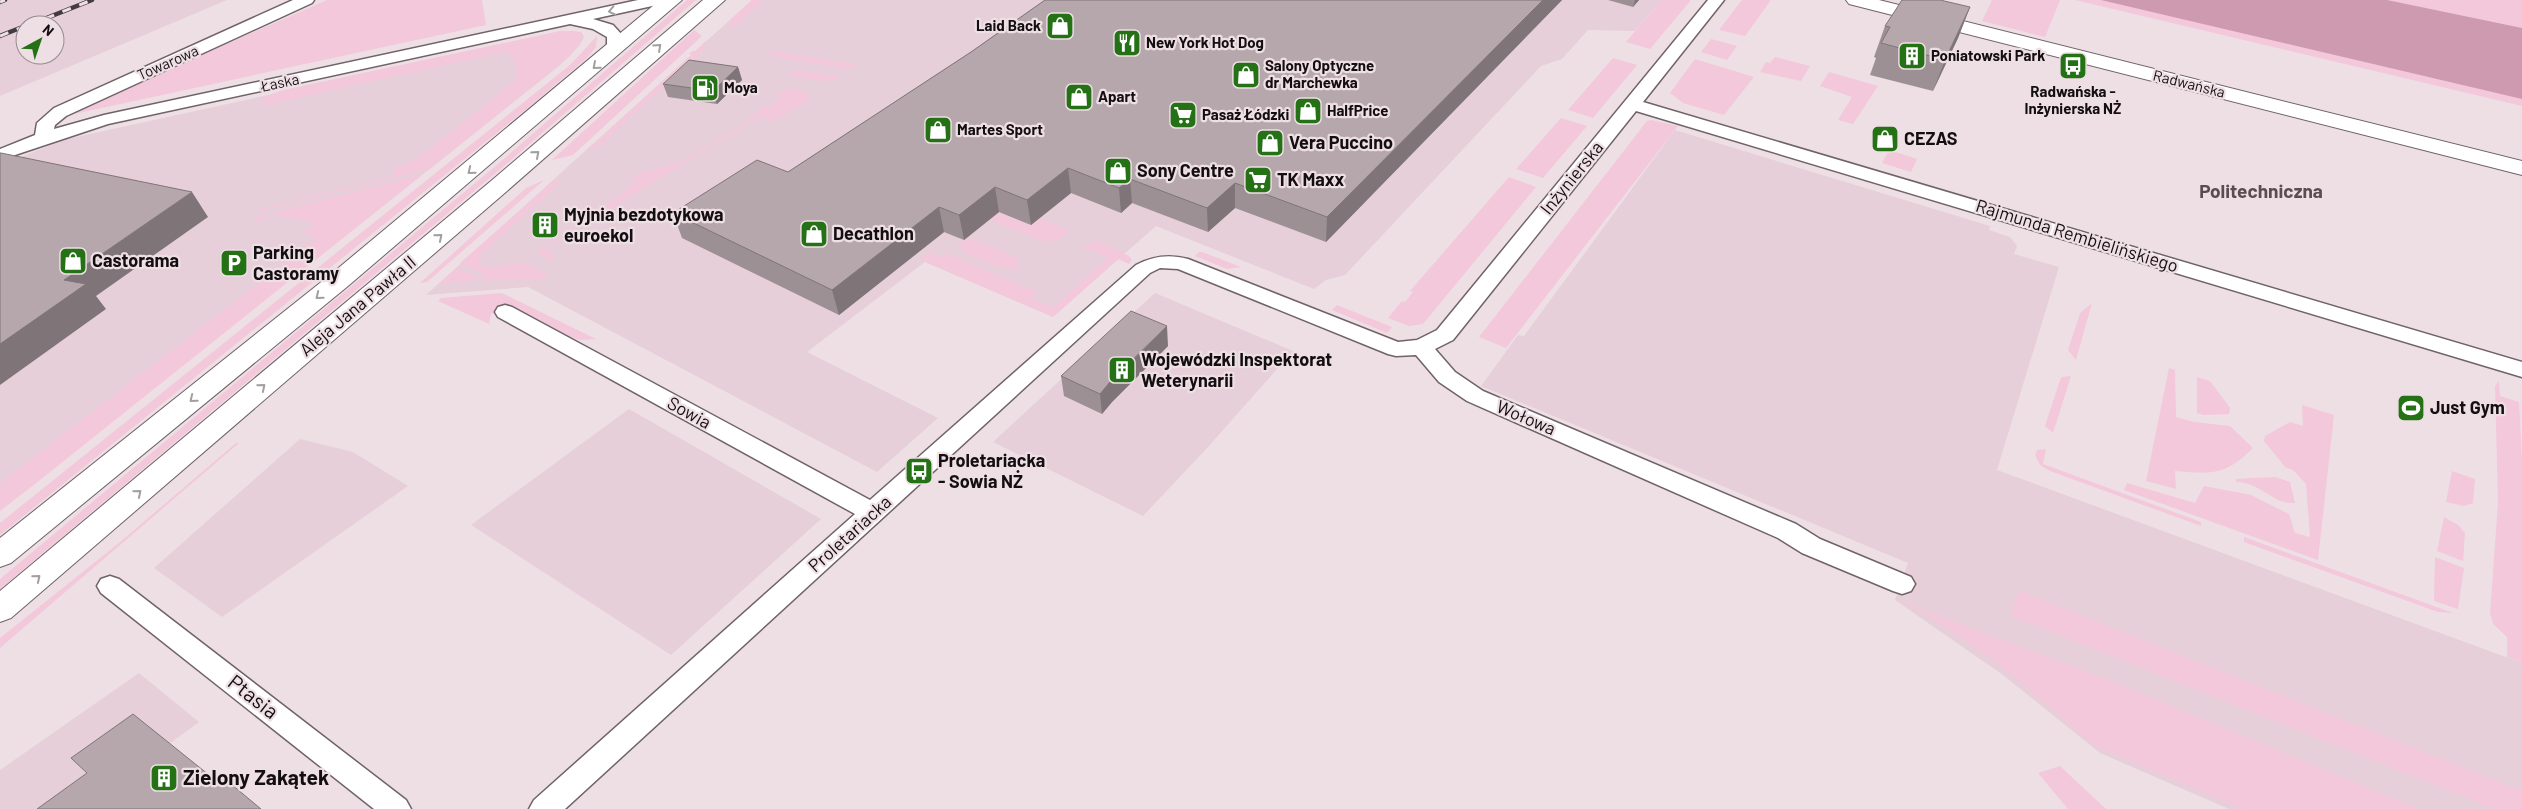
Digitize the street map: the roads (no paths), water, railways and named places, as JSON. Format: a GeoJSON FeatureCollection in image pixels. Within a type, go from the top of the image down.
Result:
{"type":"FeatureCollection","features":[{"type":"Feature","properties":{"kind":"main road","name":"Aleja Jana Pawła II"},"geometry":{"type":"LineString","coordinates":[[0,555],[90,484],[499,148],[672,0]]}},
{"type":"Feature","properties":{"kind":"main road","name":"Aleja Jana Pawła II"},"geometry":{"type":"LineString","coordinates":[[0,609],[499,186],[715,0]]}},
{"type":"Feature","properties":{"kind":"main road","name":"Radwańska"},"geometry":{"type":"LineString","coordinates":[[1856,0],[2522,168]]}},
{"type":"Feature","properties":{"kind":"street","name":"Towarowa"},"geometry":{"type":"LineString","coordinates":[[44,138],[46,123],[60,112],[306,0]]}},
{"type":"Feature","properties":{"kind":"street","name":"Łaska"},"geometry":{"type":"LineString","coordinates":[[0,156],[44,138],[104,120],[660,0]]}},
{"type":"Feature","properties":{"kind":"street","name":"Inżynierska"},"geometry":{"type":"LineString","coordinates":[[1421,347],[1436,341],[1451,328],[1716,0]]}},
{"type":"Feature","properties":{"kind":"street","name":"Łaska"},"geometry":{"type":"LineString","coordinates":[[563,22],[584,23],[608,29],[615,36],[615,49]]}},
{"type":"Feature","properties":{"kind":"street","name":"Rajmunda Rembielińskiego"},"geometry":{"type":"LineString","coordinates":[[1631,104],[2522,370]]}},
{"type":"Feature","properties":{"kind":"street","name":"Proletariacka"},"geometry":{"type":"LineString","coordinates":[[544,809],[1137,274],[1157,262],[1181,264],[1384,346],[1406,349],[1421,347]]}},
{"type":"Feature","properties":{"kind":"street","name":"Sowia"},"geometry":{"type":"LineString","coordinates":[[505,312],[873,513]]}},
{"type":"Feature","properties":{"kind":"street","name":"Wołowa"},"geometry":{"type":"LineString","coordinates":[[1421,347],[1447,377],[1475,396],[1787,531],[1811,546],[1902,584]]}},
{"type":"Feature","properties":{"kind":"street","name":"Ptasia"},"geometry":{"type":"LineString","coordinates":[[110,586],[396,809]]}},
{"type":"Feature","properties":{"kind":"railway"},"geometry":{"type":"LineString","coordinates":[[0,2],[5,0]]}},
{"type":"Feature","properties":{"kind":"railway"},"geometry":{"type":"LineString","coordinates":[[54,15],[92,0]]}},
{"type":"Feature","properties":{"kind":"railway"},"geometry":{"type":"LineString","coordinates":[[0,36],[15,30]]}},
{"type":"Feature","properties":{"kind":"place","name":"Laid Back"},"geometry":{"type":"Point","coordinates":[1060,26]}},
{"type":"Feature","properties":{"kind":"place","name":"New York Hot Dog"},"geometry":{"type":"Point","coordinates":[1127,43]}},
{"type":"Feature","properties":{"kind":"place","name":"Poniatowski Park"},"geometry":{"type":"Point","coordinates":[1912,56]}},
{"type":"Feature","properties":{"kind":"place","name":"Radwańska - Inżynierska NŻ"},"geometry":{"type":"Point","coordinates":[2073,66]}},
{"type":"Feature","properties":{"kind":"place","name":"Salony Optyczne dr Marchewka"},"geometry":{"type":"Point","coordinates":[1246,75]}},
{"type":"Feature","properties":{"kind":"place","name":"Moya"},"geometry":{"type":"Point","coordinates":[705,88]}},
{"type":"Feature","properties":{"kind":"place","name":"Apart"},"geometry":{"type":"Point","coordinates":[1079,97]}},
{"type":"Feature","properties":{"kind":"place","name":"HalfPrice"},"geometry":{"type":"Point","coordinates":[1308,111]}},
{"type":"Feature","properties":{"kind":"place","name":"Pasaż Łódzki"},"geometry":{"type":"Point","coordinates":[1183,115]}},
{"type":"Feature","properties":{"kind":"place","name":"Martes Sport"},"geometry":{"type":"Point","coordinates":[938,130]}},
{"type":"Feature","properties":{"kind":"place","name":"CEZAS"},"geometry":{"type":"Point","coordinates":[1885,139]}},
{"type":"Feature","properties":{"kind":"place","name":"Vera Puccino"},"geometry":{"type":"Point","coordinates":[1270,143]}},
{"type":"Feature","properties":{"kind":"place","name":"Sony Centre"},"geometry":{"type":"Point","coordinates":[1118,171]}},
{"type":"Feature","properties":{"kind":"place","name":"TK Maxx"},"geometry":{"type":"Point","coordinates":[1258,180]}},
{"type":"Feature","properties":{"kind":"place","name":"Myjnia bezdotykowa euroekol"},"geometry":{"type":"Point","coordinates":[545,225]}},
{"type":"Feature","properties":{"kind":"place","name":"Decathlon"},"geometry":{"type":"Point","coordinates":[814,234]}},
{"type":"Feature","properties":{"kind":"place","name":"Castorama"},"geometry":{"type":"Point","coordinates":[73,261]}},
{"type":"Feature","properties":{"kind":"place","name":"Parking Castoramy"},"geometry":{"type":"Point","coordinates":[234,263]}},
{"type":"Feature","properties":{"kind":"place","name":"Wojewódzki Inspektorat Weterynarii"},"geometry":{"type":"Point","coordinates":[1122,370]}},
{"type":"Feature","properties":{"kind":"place","name":"Just Gym"},"geometry":{"type":"Point","coordinates":[2411,408]}},
{"type":"Feature","properties":{"kind":"place","name":"Proletariacka - Sowia NŻ"},"geometry":{"type":"Point","coordinates":[919,471]}},
{"type":"Feature","properties":{"kind":"place","name":"Zielony Zakątek"},"geometry":{"type":"Point","coordinates":[164,778]}},
{"type":"Feature","properties":{"kind":"district","name":"Politechniczna"},"geometry":{"type":"Point","coordinates":[2261,191]}}]}
